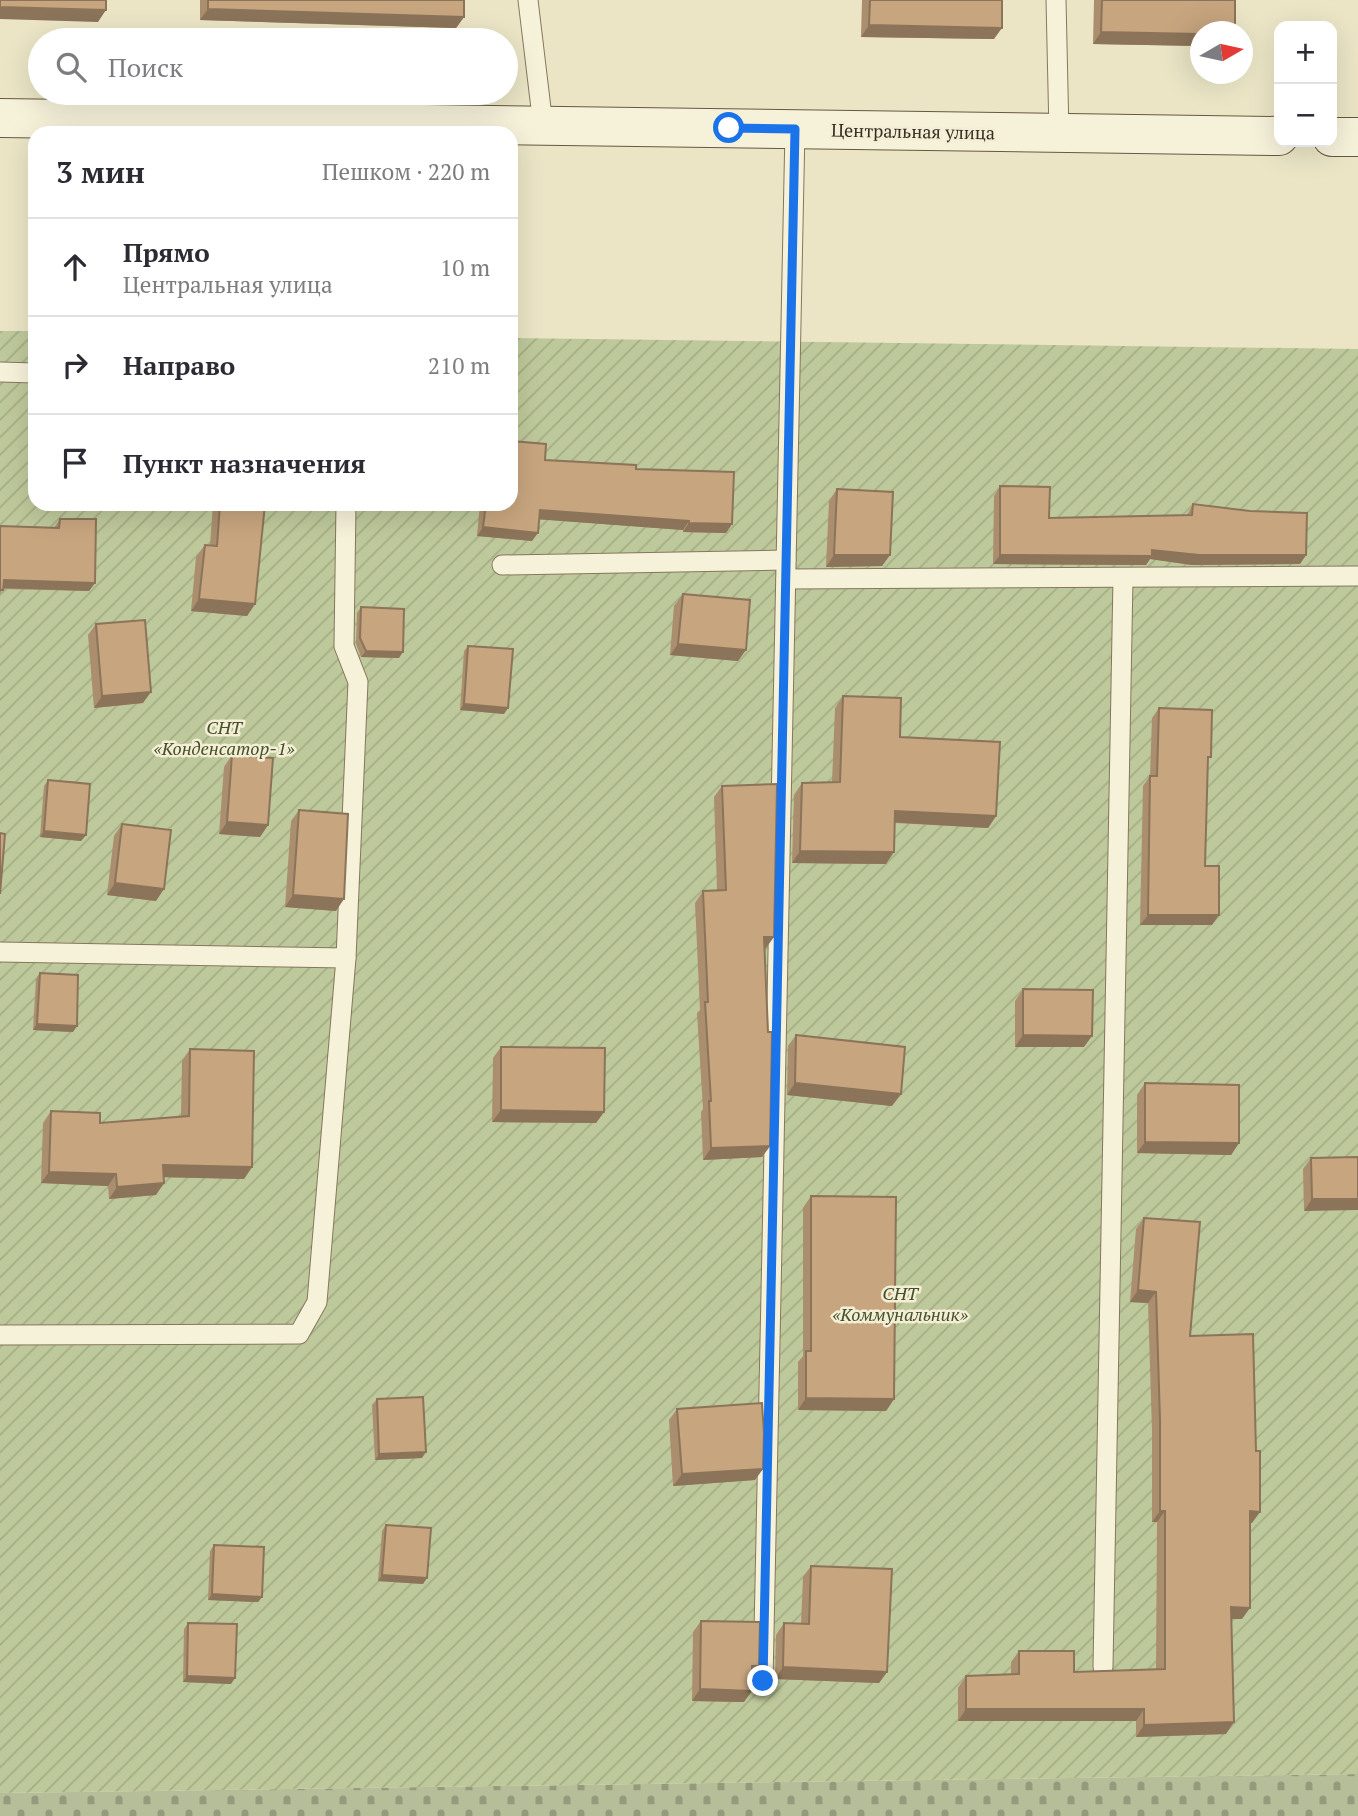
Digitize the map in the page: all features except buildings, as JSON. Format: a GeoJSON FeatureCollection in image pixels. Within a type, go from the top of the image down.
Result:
{"type":"FeatureCollection","features":[{"type":"Feature","properties":{"kind":"street","name":"Центральная улица"},"geometry":{"type":"LineString","coordinates":[[0,118],[1274,136]]}},
{"type":"Feature","properties":{"kind":"street"},"geometry":{"type":"LineString","coordinates":[[1337,136],[1358,137]]}},
{"type":"Feature","properties":{"kind":"lane"},"geometry":{"type":"LineString","coordinates":[[528,0],[543,125]]}},
{"type":"Feature","properties":{"kind":"lane"},"geometry":{"type":"LineString","coordinates":[[1056,0],[1059,133]]}},
{"type":"Feature","properties":{"kind":"lane"},"geometry":{"type":"LineString","coordinates":[[763,1681],[795,129]]}},
{"type":"Feature","properties":{"kind":"lane"},"geometry":{"type":"LineString","coordinates":[[0,372],[28,373]]}},
{"type":"Feature","properties":{"kind":"lane"},"geometry":{"type":"LineString","coordinates":[[0,1335],[299,1334],[317,1302],[346,958],[358,682],[344,646],[346,511]]}},
{"type":"Feature","properties":{"kind":"lane"},"geometry":{"type":"LineString","coordinates":[[502,565],[1123,578],[1358,576]]}},
{"type":"Feature","properties":{"kind":"lane"},"geometry":{"type":"LineString","coordinates":[[1103,1667],[1123,578]]}},
{"type":"Feature","properties":{"kind":"lane"},"geometry":{"type":"LineString","coordinates":[[0,952],[346,958]]}},
{"type":"Feature","properties":{"kind":"green space","name":"СНТ «Коммунальник»"},"geometry":{"type":"Polygon","coordinates":[[[0,331],[28,331],[28,511],[518,511],[518,338],[1358,349],[1358,1774],[0,1793],[0,331]]]}},
{"type":"Feature","properties":{"kind":"green space"},"geometry":{"type":"Polygon","coordinates":[[[1358,1774],[1358,1816],[0,1816],[0,1793],[1358,1774]]]}},
{"type":"Feature","properties":{"kind":"route"},"geometry":{"type":"LineString","coordinates":[[729,128],[795,129],[763,1681]]}},
{"type":"Feature","properties":{"kind":"park label","name":"СНТ «Конденсатор-1»"},"geometry":{"type":"Point","coordinates":[224,737]}}]}
